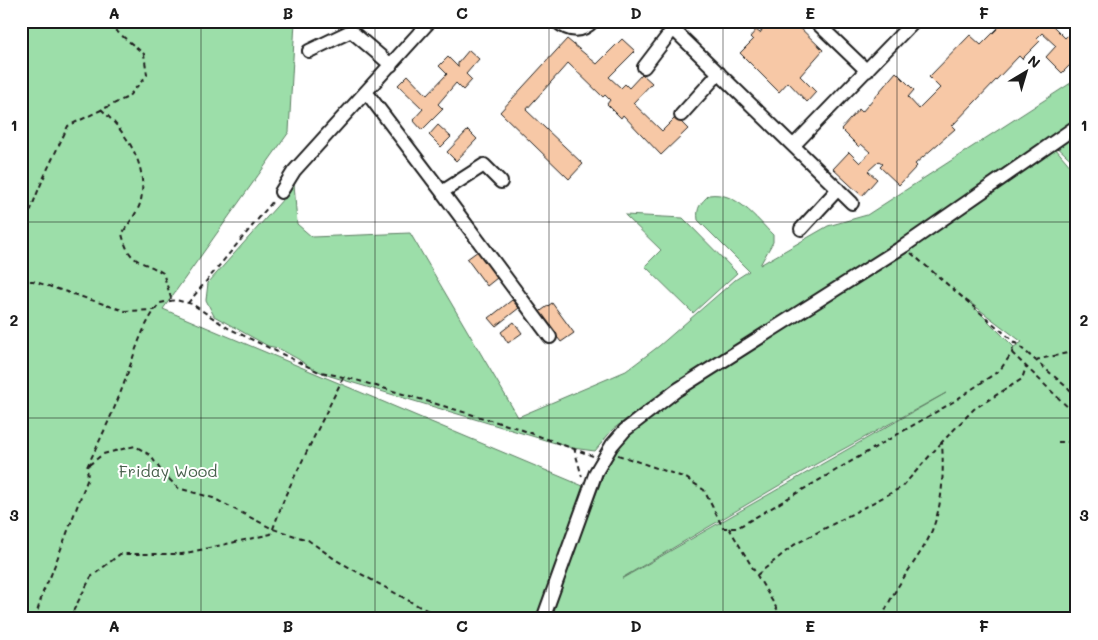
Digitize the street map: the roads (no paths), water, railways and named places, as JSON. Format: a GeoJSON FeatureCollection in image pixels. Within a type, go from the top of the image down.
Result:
{"type":"FeatureCollection","features":[{"type":"Feature","properties":{"kind":"lane"},"geometry":{"type":"LineString","coordinates":[[281,192],[294,171],[430,21]]}},
{"type":"Feature","properties":{"kind":"lane"},"geometry":{"type":"LineString","coordinates":[[556,21],[564,27],[575,31],[588,26],[593,21]]}},
{"type":"Feature","properties":{"kind":"lane"},"geometry":{"type":"LineString","coordinates":[[815,21],[867,71]]}},
{"type":"Feature","properties":{"kind":"lane"},"geometry":{"type":"LineString","coordinates":[[794,144],[914,21]]}},
{"type":"Feature","properties":{"kind":"lane"},"geometry":{"type":"LineString","coordinates":[[644,67],[669,25],[852,202]]}},
{"type":"Feature","properties":{"kind":"lane"},"geometry":{"type":"LineString","coordinates":[[308,51],[351,31],[391,64]]}},
{"type":"Feature","properties":{"kind":"lane"},"geometry":{"type":"LineString","coordinates":[[681,115],[719,73]]}},
{"type":"Feature","properties":{"kind":"lane"},"geometry":{"type":"LineString","coordinates":[[366,93],[550,337]]}},
{"type":"Feature","properties":{"kind":"lane"},"geometry":{"type":"LineString","coordinates":[[543,619],[590,489],[608,457],[612,445],[626,430],[677,390],[904,246],[1077,126]]}},
{"type":"Feature","properties":{"kind":"lane"},"geometry":{"type":"LineString","coordinates":[[442,192],[484,165],[501,182]]}},
{"type":"Feature","properties":{"kind":"lane"},"geometry":{"type":"LineString","coordinates":[[801,229],[838,189]]}},
{"type":"Feature","properties":{"kind":"park label","name":"Friday Wood"},"geometry":{"type":"Point","coordinates":[168,471]}}]}
